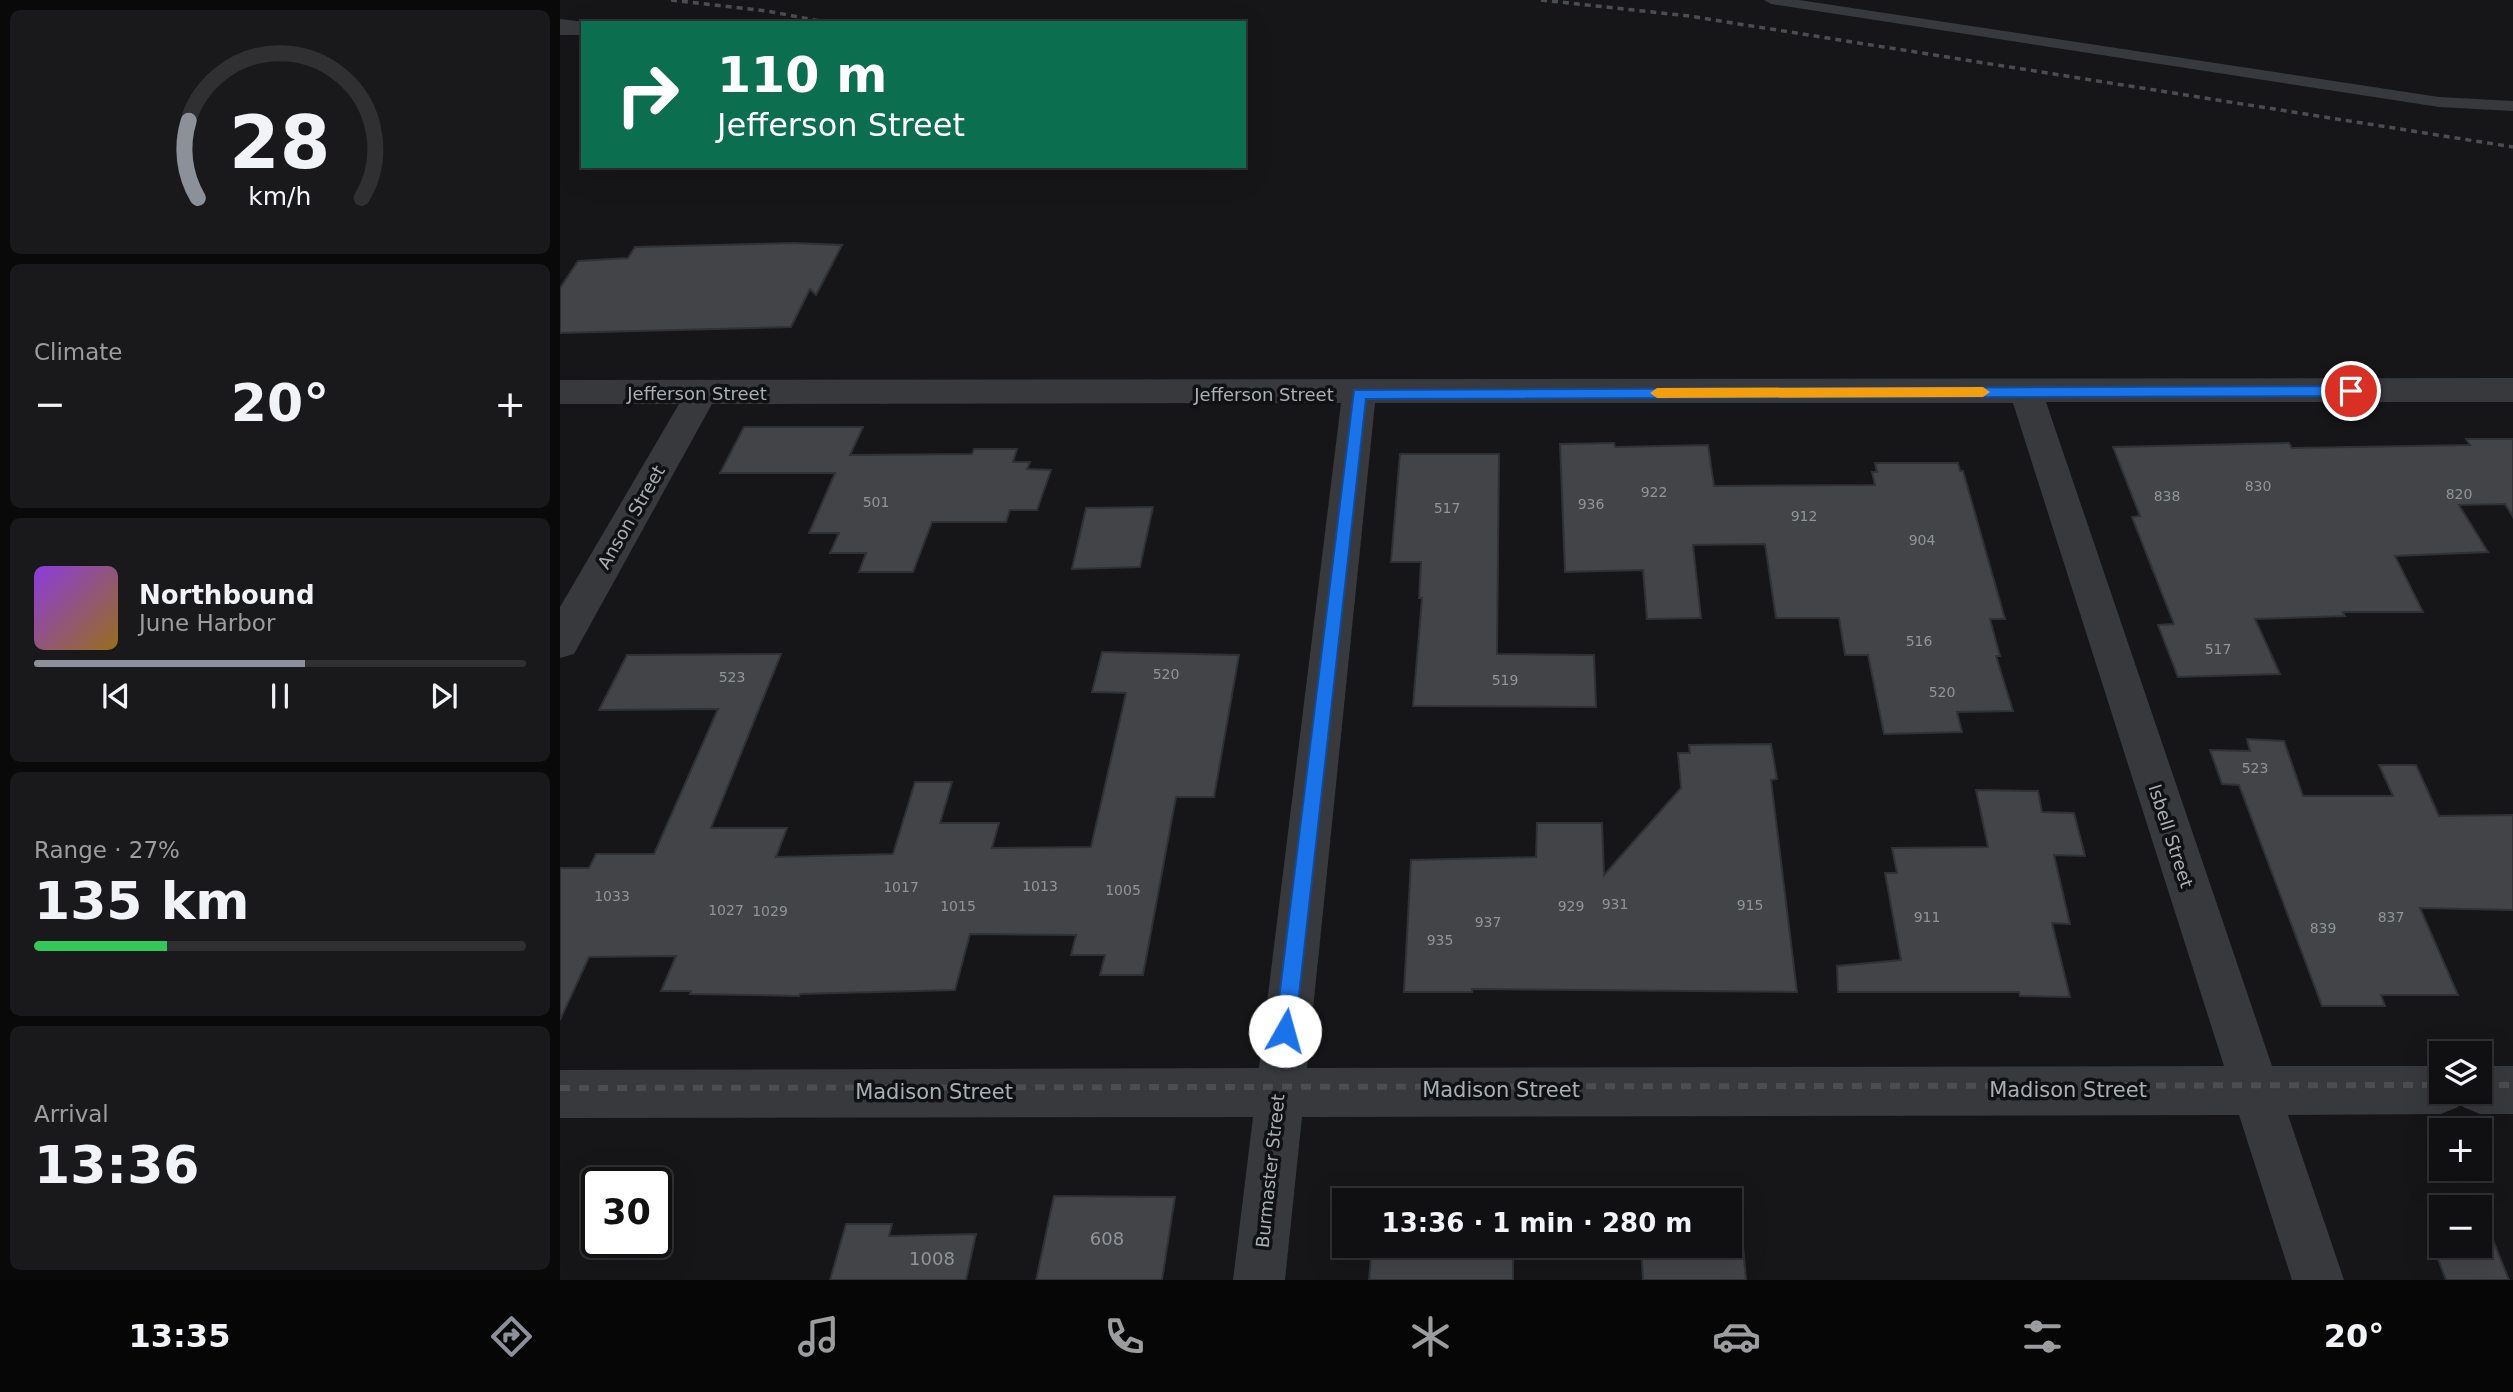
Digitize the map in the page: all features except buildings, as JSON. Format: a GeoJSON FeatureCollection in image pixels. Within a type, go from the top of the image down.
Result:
{"type":"FeatureCollection","features":[{"type":"Feature","properties":{"kind":"street"},"geometry":{"type":"LineString","coordinates":[[560,27],[581,27]]}},
{"type":"Feature","properties":{"kind":"street","name":"Jefferson Street"},"geometry":{"type":"LineString","coordinates":[[560,392],[1359,394],[2513,390]]}},
{"type":"Feature","properties":{"kind":"street","name":"Isbell Street"},"geometry":{"type":"LineString","coordinates":[[2026,392],[2318,1280]]}},
{"type":"Feature","properties":{"kind":"street","name":"Anson Street"},"geometry":{"type":"LineString","coordinates":[[560,642],[702,393]]}},
{"type":"Feature","properties":{"kind":"street","name":"Burmaster Street"},"geometry":{"type":"LineString","coordinates":[[1259,1280],[1278,1090],[1359,394]]}},
{"type":"Feature","properties":{"kind":"street","name":"Madison Street"},"geometry":{"type":"LineString","coordinates":[[560,1094],[1278,1090],[2429,1090]]}},
{"type":"Feature","properties":{"kind":"street"},"geometry":{"type":"LineString","coordinates":[[2492,1090],[2513,1090]]}},
{"type":"Feature","properties":{"kind":"lane"},"geometry":{"type":"LineString","coordinates":[[1771,0],[2426,100],[2513,106]]}},
{"type":"Feature","properties":{"kind":"railway"},"geometry":{"type":"LineString","coordinates":[[671,0],[767,11],[820,21]]}},
{"type":"Feature","properties":{"kind":"railway"},"geometry":{"type":"LineString","coordinates":[[1541,0],[1689,16],[2513,147]]}},
{"type":"Feature","properties":{"kind":"railway"},"geometry":{"type":"LineString","coordinates":[[560,1088],[2429,1085]]}},
{"type":"Feature","properties":{"kind":"railway"},"geometry":{"type":"LineString","coordinates":[[2492,1085],[2513,1085]]}},
{"type":"Feature","properties":{"kind":"slow traffic"},"geometry":{"type":"LineString","coordinates":[[1657,393],[1983,392]]}},
{"type":"Feature","properties":{"kind":"route"},"geometry":{"type":"LineString","coordinates":[[1285,1031],[1359,394],[2351,391]]}}]}
